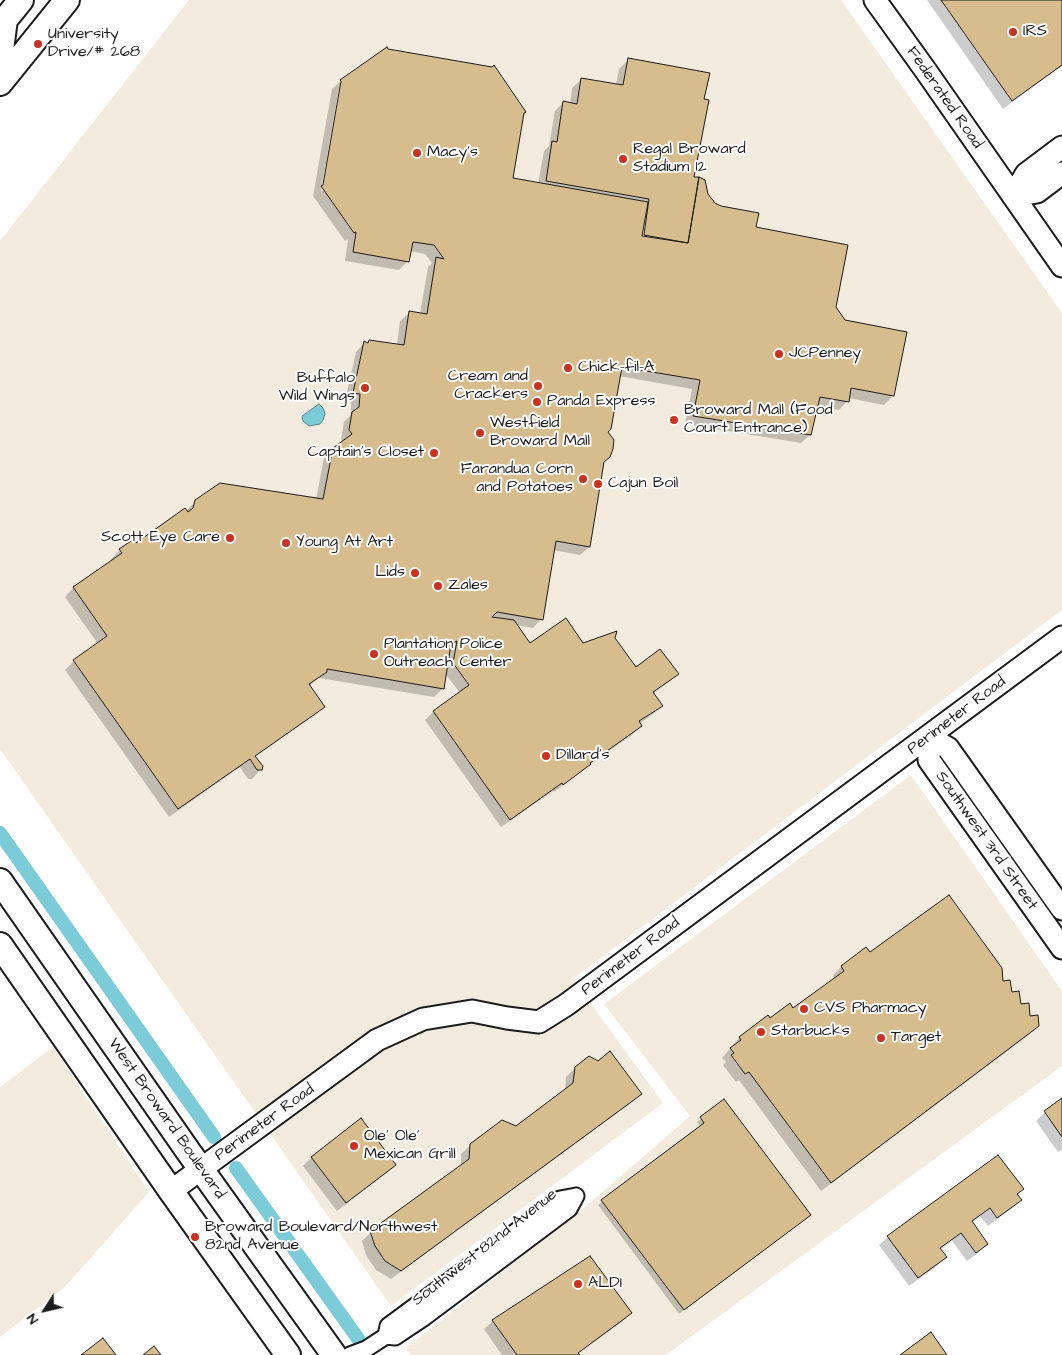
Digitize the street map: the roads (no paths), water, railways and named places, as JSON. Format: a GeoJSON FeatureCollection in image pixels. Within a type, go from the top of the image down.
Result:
{"type":"FeatureCollection","features":[{"type":"Feature","properties":{"kind":"main road"},"geometry":{"type":"LineString","coordinates":[[0,58],[3,23],[21,0]]}},
{"type":"Feature","properties":{"kind":"main road"},"geometry":{"type":"LineString","coordinates":[[0,82],[67,0]]}},
{"type":"Feature","properties":{"kind":"main road","name":"West Broward Boulevard"},"geometry":{"type":"LineString","coordinates":[[0,881],[334,1355]]}},
{"type":"Feature","properties":{"kind":"main road"},"geometry":{"type":"LineString","coordinates":[[0,945],[288,1355]]}},
{"type":"Feature","properties":{"kind":"street","name":"Federated Road"},"geometry":{"type":"LineString","coordinates":[[874,0],[926,70],[1013,196]]}},
{"type":"Feature","properties":{"kind":"street"},"geometry":{"type":"LineString","coordinates":[[1013,196],[1026,174],[1062,147]]}},
{"type":"Feature","properties":{"kind":"street"},"geometry":{"type":"LineString","coordinates":[[1013,196],[1037,192],[1062,173]]}},
{"type":"Feature","properties":{"kind":"street"},"geometry":{"type":"LineString","coordinates":[[1013,196],[1062,266]]}},
{"type":"Feature","properties":{"kind":"street","name":"Perimeter Road"},"geometry":{"type":"LineString","coordinates":[[172,1192],[378,1040],[423,1019],[472,1011],[539,1022],[566,1005],[1062,638]]}},
{"type":"Feature","properties":{"kind":"street","name":"Southwest 3rd Street"},"geometry":{"type":"LineString","coordinates":[[928,737],[948,748],[1062,910]]}},
{"type":"Feature","properties":{"kind":"street","name":"Southwest 3rd Street"},"geometry":{"type":"LineString","coordinates":[[928,737],[929,760],[1062,948]]}},
{"type":"Feature","properties":{"kind":"street"},"geometry":{"type":"LineString","coordinates":[[1007,869],[1029,862]]}},
{"type":"Feature","properties":{"kind":"street","name":"Southwest 82nd Avenue"},"geometry":{"type":"LineString","coordinates":[[350,1355],[366,1349],[386,1336],[395,1337],[560,1199],[576,1196],[569,1209],[481,1266]]}},
{"type":"Feature","properties":{"kind":"water"},"geometry":{"type":"Polygon","coordinates":[[[319,404],[325,414],[323,420],[320,424],[309,426],[303,421],[302,416],[319,404]]]}},
{"type":"Feature","properties":{"kind":"waterway"},"geometry":{"type":"LineString","coordinates":[[0,833],[214,1137]]}},
{"type":"Feature","properties":{"kind":"waterway"},"geometry":{"type":"LineString","coordinates":[[236,1168],[359,1340]]}},
{"type":"Feature","properties":{"kind":"place","name":"IRS"},"geometry":{"type":"Point","coordinates":[1013,32]}},
{"type":"Feature","properties":{"kind":"place","name":"University Drive/# 268"},"geometry":{"type":"Point","coordinates":[38,44]}},
{"type":"Feature","properties":{"kind":"place","name":"Macy's"},"geometry":{"type":"Point","coordinates":[417,153]}},
{"type":"Feature","properties":{"kind":"place","name":"Regal Broward Stadium 12"},"geometry":{"type":"Point","coordinates":[623,159]}},
{"type":"Feature","properties":{"kind":"place","name":"JCPenney"},"geometry":{"type":"Point","coordinates":[779,354]}},
{"type":"Feature","properties":{"kind":"place","name":"Chick-fil-A"},"geometry":{"type":"Point","coordinates":[568,368]}},
{"type":"Feature","properties":{"kind":"place","name":"Cream and Crackers"},"geometry":{"type":"Point","coordinates":[538,386]}},
{"type":"Feature","properties":{"kind":"place","name":"Buffalo Wild Wings"},"geometry":{"type":"Point","coordinates":[365,388]}},
{"type":"Feature","properties":{"kind":"place","name":"Panda Express"},"geometry":{"type":"Point","coordinates":[537,402]}},
{"type":"Feature","properties":{"kind":"place","name":"Broward Mall (Food Court Entrance)"},"geometry":{"type":"Point","coordinates":[674,420]}},
{"type":"Feature","properties":{"kind":"place","name":"Westfield Broward Mall"},"geometry":{"type":"Point","coordinates":[480,433]}},
{"type":"Feature","properties":{"kind":"place","name":"Captain's Closet"},"geometry":{"type":"Point","coordinates":[434,453]}},
{"type":"Feature","properties":{"kind":"place","name":"Farandua Corn and Potatoes"},"geometry":{"type":"Point","coordinates":[583,479]}},
{"type":"Feature","properties":{"kind":"place","name":"Cajun Boil"},"geometry":{"type":"Point","coordinates":[598,484]}},
{"type":"Feature","properties":{"kind":"place","name":"Scott Eye Care"},"geometry":{"type":"Point","coordinates":[230,538]}},
{"type":"Feature","properties":{"kind":"place","name":"Young At Art"},"geometry":{"type":"Point","coordinates":[286,543]}},
{"type":"Feature","properties":{"kind":"place","name":"Lids"},"geometry":{"type":"Point","coordinates":[415,573]}},
{"type":"Feature","properties":{"kind":"place","name":"Zales"},"geometry":{"type":"Point","coordinates":[438,586]}},
{"type":"Feature","properties":{"kind":"place","name":"Plantation Police Outreach Center"},"geometry":{"type":"Point","coordinates":[374,654]}},
{"type":"Feature","properties":{"kind":"place","name":"Dillard's"},"geometry":{"type":"Point","coordinates":[546,756]}},
{"type":"Feature","properties":{"kind":"place","name":"CVS Pharmacy"},"geometry":{"type":"Point","coordinates":[804,1009]}},
{"type":"Feature","properties":{"kind":"place","name":"Starbucks"},"geometry":{"type":"Point","coordinates":[761,1032]}},
{"type":"Feature","properties":{"kind":"place","name":"Target"},"geometry":{"type":"Point","coordinates":[881,1038]}},
{"type":"Feature","properties":{"kind":"place","name":"Ole' Ole' Mexican Grill"},"geometry":{"type":"Point","coordinates":[354,1146]}},
{"type":"Feature","properties":{"kind":"place","name":"Broward Boulevard/Northwest 82nd Avenue"},"geometry":{"type":"Point","coordinates":[195,1237]}},
{"type":"Feature","properties":{"kind":"place","name":"ALDI"},"geometry":{"type":"Point","coordinates":[578,1284]}}]}
